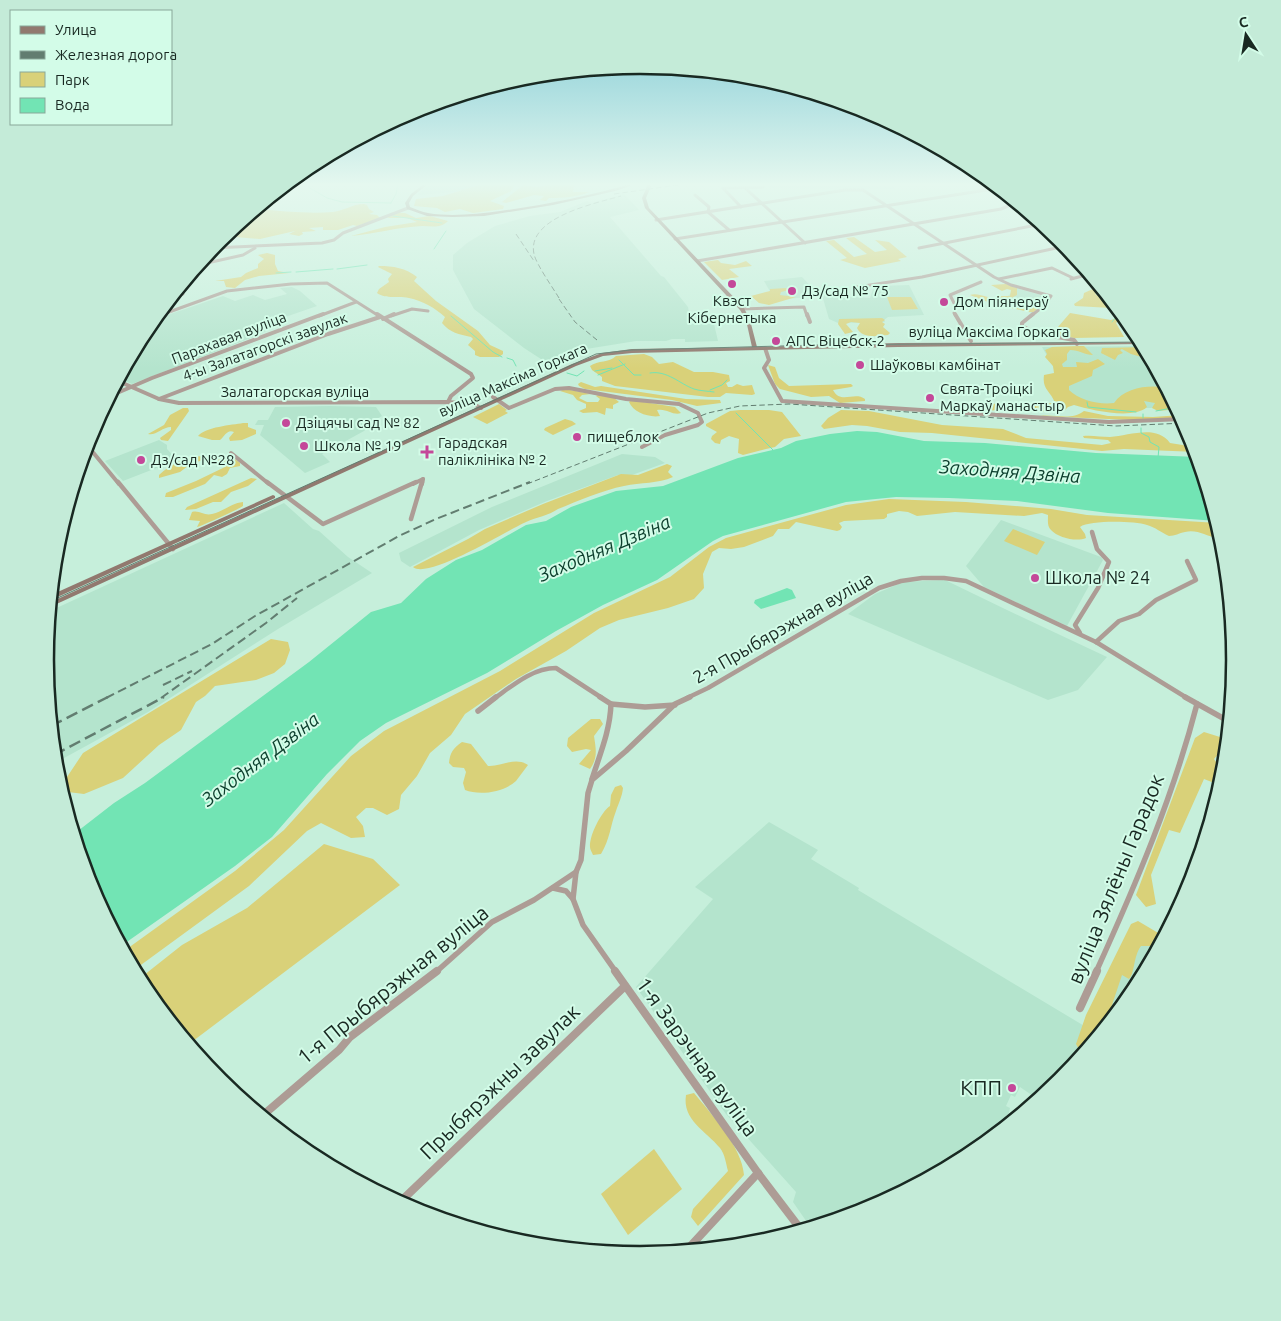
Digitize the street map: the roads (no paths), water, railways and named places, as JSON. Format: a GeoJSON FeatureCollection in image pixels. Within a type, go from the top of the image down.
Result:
{"type":"FeatureCollection","features":[{"type":"Feature","properties":{"kind":"main road"},"geometry":{"type":"LineString","coordinates":[[682,246],[742,309],[748,320],[754,346]]}},
{"type":"Feature","properties":{"kind":"main road","name":"вуліца Максіма Горкага"},"geometry":{"type":"LineString","coordinates":[[57,600],[103,577],[543,376],[572,363],[589,358],[615,352],[672,348],[829,344],[1131,341]]}},
{"type":"Feature","properties":{"kind":"main road","name":"вуліца Максіма Горкага"},"geometry":{"type":"LineString","coordinates":[[897,343],[1031,342]]}},
{"type":"Feature","properties":{"kind":"main road","name":"вуліца Максіма Горкага"},"geometry":{"type":"LineString","coordinates":[[754,346],[765,348],[829,344]]}},
{"type":"Feature","properties":{"kind":"main road","name":"вуліца Максіма Горкага"},"geometry":{"type":"LineString","coordinates":[[58,595],[103,577]]}},
{"type":"Feature","properties":{"kind":"street"},"geometry":{"type":"LineString","coordinates":[[224,248],[276,246]]}},
{"type":"Feature","properties":{"kind":"street"},"geometry":{"type":"LineString","coordinates":[[697,261],[788,246]]}},
{"type":"Feature","properties":{"kind":"street"},"geometry":{"type":"LineString","coordinates":[[920,248],[934,246]]}},
{"type":"Feature","properties":{"kind":"street"},"geometry":{"type":"LineString","coordinates":[[945,246],[998,279],[1052,296],[1044,308],[1030,315],[1022,326],[1035,333],[1076,342]]}},
{"type":"Feature","properties":{"kind":"street"},"geometry":{"type":"LineString","coordinates":[[211,262],[243,254],[256,247]]}},
{"type":"Feature","properties":{"kind":"street"},"geometry":{"type":"LineString","coordinates":[[857,287],[917,278],[1057,248]]}},
{"type":"Feature","properties":{"kind":"street"},"geometry":{"type":"LineString","coordinates":[[998,279],[1052,268],[1072,278],[1083,276]]}},
{"type":"Feature","properties":{"kind":"street"},"geometry":{"type":"LineString","coordinates":[[169,312],[227,291],[323,282],[471,374],[472,378],[448,402]]}},
{"type":"Feature","properties":{"kind":"street"},"geometry":{"type":"LineString","coordinates":[[971,341],[954,312],[956,307],[950,295],[981,282]]}},
{"type":"Feature","properties":{"kind":"street","name":"Парахавая вуліца"},"geometry":{"type":"LineString","coordinates":[[118,393],[356,302]]}},
{"type":"Feature","properties":{"kind":"street"},"geometry":{"type":"LineString","coordinates":[[742,309],[804,307],[810,322]]}},
{"type":"Feature","properties":{"kind":"street","name":"4-ы Залатагорскі завулак"},"geometry":{"type":"LineString","coordinates":[[159,399],[303,344],[381,318],[416,309],[428,311]]}},
{"type":"Feature","properties":{"kind":"street"},"geometry":{"type":"LineString","coordinates":[[765,348],[769,360],[764,368],[782,402],[1101,421],[1138,422],[1175,420]]}},
{"type":"Feature","properties":{"kind":"street","name":"Залатагорская вуліца"},"geometry":{"type":"LineString","coordinates":[[123,383],[159,399],[195,404],[448,402],[478,406]]}},
{"type":"Feature","properties":{"kind":"street"},"geometry":{"type":"LineString","coordinates":[[495,399],[509,408],[554,389],[569,388],[626,398],[680,404],[700,415],[702,422],[698,425],[665,435],[642,447]]}},
{"type":"Feature","properties":{"kind":"street"},"geometry":{"type":"LineString","coordinates":[[92,451],[171,546]]}},
{"type":"Feature","properties":{"kind":"street"},"geometry":{"type":"LineString","coordinates":[[232,453],[283,495],[323,524],[423,479],[411,519]]}},
{"type":"Feature","properties":{"kind":"street"},"geometry":{"type":"LineString","coordinates":[[1080,633],[1075,625],[1098,588],[1109,562],[1097,549],[1092,532]]}},
{"type":"Feature","properties":{"kind":"street"},"geometry":{"type":"LineString","coordinates":[[1096,642],[1120,621],[1139,614],[1156,600],[1196,580],[1187,561]]}},
{"type":"Feature","properties":{"kind":"street","name":"2-я Прыбярэжная вуліца"},"geometry":{"type":"LineString","coordinates":[[675,704],[708,688],[729,674],[790,641],[880,588],[894,582],[944,576],[966,580],[1024,609],[1080,633],[1224,719]]}},
{"type":"Feature","properties":{"kind":"street"},"geometry":{"type":"LineString","coordinates":[[478,711],[532,674],[552,667],[611,704],[645,707],[675,704]]}},
{"type":"Feature","properties":{"kind":"street","name":"1-я Зарэчная вуліца"},"geometry":{"type":"LineString","coordinates":[[611,704],[611,713],[603,749],[588,793],[581,860],[576,872],[573,898],[583,925],[758,1173],[798,1225]]}},
{"type":"Feature","properties":{"kind":"street"},"geometry":{"type":"LineString","coordinates":[[592,780],[626,751],[675,704]]}},
{"type":"Feature","properties":{"kind":"street","name":"вуліца Зялёны Гарадок"},"geometry":{"type":"LineString","coordinates":[[1080,1008],[1135,886],[1167,802],[1197,704]]}},
{"type":"Feature","properties":{"kind":"street","name":"1-я Прыбярэжная вуліца"},"geometry":{"type":"LineString","coordinates":[[266,1112],[339,1050],[350,1037],[432,975],[492,922],[576,872]]}},
{"type":"Feature","properties":{"kind":"street"},"geometry":{"type":"LineString","coordinates":[[552,888],[566,890],[573,898]]}},
{"type":"Feature","properties":{"kind":"street","name":"Прыбярэжны завулак"},"geometry":{"type":"LineString","coordinates":[[404,1198],[625,986]]}},
{"type":"Feature","properties":{"kind":"street"},"geometry":{"type":"LineString","coordinates":[[692,1245],[758,1173]]}},
{"type":"Feature","properties":{"kind":"water","name":"Заходняя Дзвіна"},"geometry":{"type":"Polygon","coordinates":[[[857,431],[877,432],[924,441],[985,443],[1096,453],[1190,457],[1210,520],[1108,513],[1017,501],[896,497],[846,502],[723,536],[657,580],[603,605],[487,673],[386,723],[360,741],[327,774],[272,837],[235,866],[126,943],[98,885],[79,830],[309,662],[371,612],[401,603],[426,579],[456,560],[482,550],[526,525],[546,521],[571,507],[616,491],[663,486],[738,458],[781,448],[796,441],[857,431]]]}},
{"type":"Feature","properties":{"kind":"water"},"geometry":{"type":"Polygon","coordinates":[[[787,588],[792,590],[796,598],[761,609],[754,603],[755,600],[787,588]]]}},
{"type":"Feature","properties":{"kind":"waterway"},"geometry":{"type":"LineString","coordinates":[[434,249],[436,246]]}},
{"type":"Feature","properties":{"kind":"waterway"},"geometry":{"type":"LineString","coordinates":[[337,269],[367,265]]}},
{"type":"Feature","properties":{"kind":"waterway"},"geometry":{"type":"LineString","coordinates":[[296,272],[333,269]]}},
{"type":"Feature","properties":{"kind":"waterway"},"geometry":{"type":"LineString","coordinates":[[276,273],[291,272]]}},
{"type":"Feature","properties":{"kind":"waterway"},"geometry":{"type":"LineString","coordinates":[[451,316],[493,352],[502,357]]}},
{"type":"Feature","properties":{"kind":"waterway"},"geometry":{"type":"LineString","coordinates":[[1112,322],[1116,317]]}},
{"type":"Feature","properties":{"kind":"waterway"},"geometry":{"type":"LineString","coordinates":[[507,358],[513,360],[516,366]]}},
{"type":"Feature","properties":{"kind":"waterway"},"geometry":{"type":"LineString","coordinates":[[619,360],[624,365]]}},
{"type":"Feature","properties":{"kind":"waterway"},"geometry":{"type":"LineString","coordinates":[[598,375],[624,365]]}},
{"type":"Feature","properties":{"kind":"waterway"},"geometry":{"type":"LineString","coordinates":[[624,365],[634,375],[641,375]]}},
{"type":"Feature","properties":{"kind":"waterway"},"geometry":{"type":"LineString","coordinates":[[595,371],[612,368]]}},
{"type":"Feature","properties":{"kind":"waterway"},"geometry":{"type":"LineString","coordinates":[[567,373],[577,376],[584,371]]}},
{"type":"Feature","properties":{"kind":"waterway"},"geometry":{"type":"LineString","coordinates":[[650,373],[662,374],[694,389],[714,392]]}},
{"type":"Feature","properties":{"kind":"waterway"},"geometry":{"type":"LineString","coordinates":[[710,390],[722,385],[727,380]]}},
{"type":"Feature","properties":{"kind":"waterway"},"geometry":{"type":"LineString","coordinates":[[1087,402],[1088,407],[1136,412]]}},
{"type":"Feature","properties":{"kind":"waterway"},"geometry":{"type":"LineString","coordinates":[[1156,411],[1170,408]]}},
{"type":"Feature","properties":{"kind":"waterway"},"geometry":{"type":"LineString","coordinates":[[736,413],[775,452]]}},
{"type":"Feature","properties":{"kind":"waterway"},"geometry":{"type":"LineString","coordinates":[[1141,428],[1141,433],[1149,437],[1150,442],[1159,447],[1158,458]]}},
{"type":"Feature","properties":{"kind":"tram line"},"geometry":{"type":"LineString","coordinates":[[58,598],[596,354],[631,350],[818,345],[1133,342]]}},
{"type":"Feature","properties":{"kind":"railway"},"geometry":{"type":"LineString","coordinates":[[524,246],[534,261]]}},
{"type":"Feature","properties":{"kind":"railway"},"geometry":{"type":"LineString","coordinates":[[534,246],[535,258],[559,298]]}},
{"type":"Feature","properties":{"kind":"railway"},"geometry":{"type":"LineString","coordinates":[[559,299],[575,322],[597,340]]}},
{"type":"Feature","properties":{"kind":"railway"},"geometry":{"type":"LineString","coordinates":[[527,484],[708,413],[740,406],[789,404],[1116,426],[1177,423]]}},
{"type":"Feature","properties":{"kind":"railway"},"geometry":{"type":"LineString","coordinates":[[106,698],[212,644],[255,616],[399,536],[436,519],[530,482]]}},
{"type":"Feature","properties":{"kind":"railway"},"geometry":{"type":"LineString","coordinates":[[161,698],[266,623],[297,598]]}},
{"type":"Feature","properties":{"kind":"railway"},"geometry":{"type":"LineString","coordinates":[[163,685],[192,671]]}},
{"type":"Feature","properties":{"kind":"railway"},"geometry":{"type":"LineString","coordinates":[[57,723],[108,697]]}},
{"type":"Feature","properties":{"kind":"railway"},"geometry":{"type":"LineString","coordinates":[[61,751],[164,697]]}},
{"type":"Feature","properties":{"kind":"place","name":"Квэст Кібернетыка"},"geometry":{"type":"Point","coordinates":[732,284]}},
{"type":"Feature","properties":{"kind":"place","name":"Дз/сад № 75"},"geometry":{"type":"Point","coordinates":[792,291]}},
{"type":"Feature","properties":{"kind":"place","name":"Дом піянераў"},"geometry":{"type":"Point","coordinates":[944,302]}},
{"type":"Feature","properties":{"kind":"place","name":"АПС Віцебск-2"},"geometry":{"type":"Point","coordinates":[776,341]}},
{"type":"Feature","properties":{"kind":"place","name":"Шаўковы камбінат"},"geometry":{"type":"Point","coordinates":[860,365]}},
{"type":"Feature","properties":{"kind":"place","name":"Свята-Троіцкі Маркаў манастыр"},"geometry":{"type":"Point","coordinates":[930,398]}},
{"type":"Feature","properties":{"kind":"place","name":"Дзіцячы сад № 82"},"geometry":{"type":"Point","coordinates":[286,423]}},
{"type":"Feature","properties":{"kind":"place","name":"пищеблок"},"geometry":{"type":"Point","coordinates":[577,437]}},
{"type":"Feature","properties":{"kind":"place","name":"Школа № 19"},"geometry":{"type":"Point","coordinates":[304,446]}},
{"type":"Feature","properties":{"kind":"place","name":"Гарадская паліклініка № 2"},"geometry":{"type":"Point","coordinates":[427,452]}},
{"type":"Feature","properties":{"kind":"place","name":"Дз/сад №28"},"geometry":{"type":"Point","coordinates":[141,460]}},
{"type":"Feature","properties":{"kind":"place","name":"Школа № 24"},"geometry":{"type":"Point","coordinates":[1035,578]}},
{"type":"Feature","properties":{"kind":"place","name":"КПП"},"geometry":{"type":"Point","coordinates":[1012,1088]}}]}
